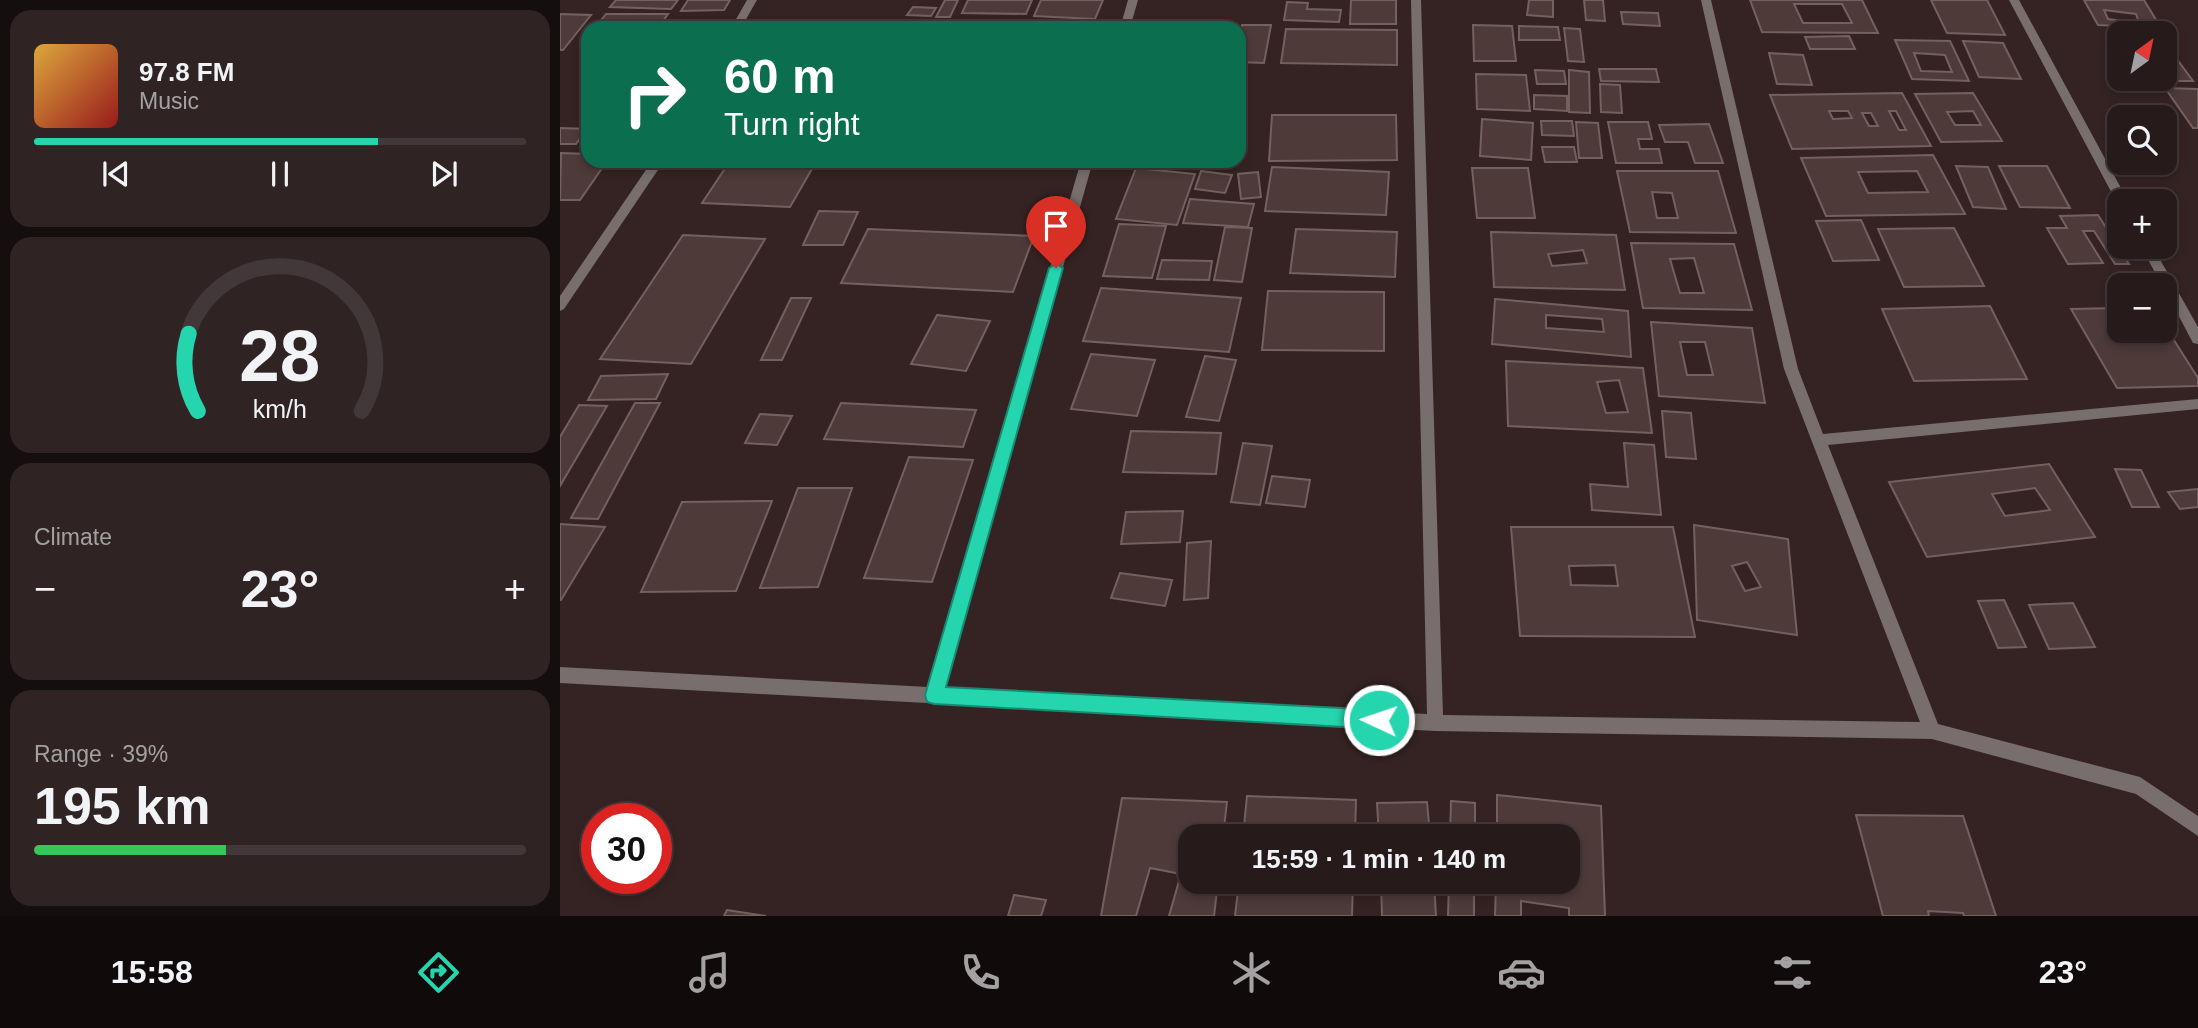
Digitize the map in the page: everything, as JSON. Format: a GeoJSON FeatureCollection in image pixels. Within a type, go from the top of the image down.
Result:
{"type":"FeatureCollection","features":[{"type":"Feature","properties":{"kind":"street"},"geometry":{"type":"LineString","coordinates":[[740,21],[752,0]]}},
{"type":"Feature","properties":{"kind":"street"},"geometry":{"type":"LineString","coordinates":[[1127,21],[1133,0]]}},
{"type":"Feature","properties":{"kind":"street"},"geometry":{"type":"LineString","coordinates":[[1416,0],[1435,723]]}},
{"type":"Feature","properties":{"kind":"street"},"geometry":{"type":"LineString","coordinates":[[1706,0],[1791,369],[1932,731]]}},
{"type":"Feature","properties":{"kind":"street"},"geometry":{"type":"LineString","coordinates":[[2014,0],[2116,189]]}},
{"type":"Feature","properties":{"kind":"street"},"geometry":{"type":"LineString","coordinates":[[560,306],[653,168]]}},
{"type":"Feature","properties":{"kind":"street"},"geometry":{"type":"LineString","coordinates":[[934,695],[1085,168]]}},
{"type":"Feature","properties":{"kind":"street"},"geometry":{"type":"LineString","coordinates":[[2154,259],[2198,339]]}},
{"type":"Feature","properties":{"kind":"street"},"geometry":{"type":"LineString","coordinates":[[1819,440],[2198,404]]}},
{"type":"Feature","properties":{"kind":"street"},"geometry":{"type":"LineString","coordinates":[[560,675],[1435,723],[1932,731],[2140,786],[2198,827]]}},
{"type":"Feature","properties":{"kind":"building"},"geometry":{"type":"Polygon","coordinates":[[[616,0],[678,0],[671,9],[610,7],[616,0]]]}},
{"type":"Feature","properties":{"kind":"building"},"geometry":{"type":"Polygon","coordinates":[[[688,0],[730,0],[724,10],[681,11],[688,0]]]}},
{"type":"Feature","properties":{"kind":"building"},"geometry":{"type":"Polygon","coordinates":[[[945,0],[958,0],[950,17],[936,17],[945,0]]]}},
{"type":"Feature","properties":{"kind":"building"},"geometry":{"type":"Polygon","coordinates":[[[968,0],[1032,0],[1026,14],[962,13],[968,0]]]}},
{"type":"Feature","properties":{"kind":"building"},"geometry":{"type":"Polygon","coordinates":[[[1041,0],[1103,0],[1095,19],[1034,16],[1041,0]]]}},
{"type":"Feature","properties":{"kind":"building"},"geometry":{"type":"Polygon","coordinates":[[[1351,0],[1396,0],[1396,24],[1350,24],[1351,0]]]}},
{"type":"Feature","properties":{"kind":"building"},"geometry":{"type":"Polygon","coordinates":[[[1529,0],[1553,0],[1553,17],[1527,15],[1529,0]]]}},
{"type":"Feature","properties":{"kind":"building"},"geometry":{"type":"Polygon","coordinates":[[[1584,0],[1603,0],[1605,21],[1586,20],[1584,0]]]}},
{"type":"Feature","properties":{"kind":"building"},"geometry":{"type":"Polygon","coordinates":[[[1750,0],[1862,0],[1878,33],[1762,32],[1750,0]],[[1794,4],[1803,23],[1852,23],[1842,4],[1794,4]]]}},
{"type":"Feature","properties":{"kind":"building"},"geometry":{"type":"Polygon","coordinates":[[[1931,0],[1987,0],[2005,35],[1947,33],[1931,0]]]}},
{"type":"Feature","properties":{"kind":"building"},"geometry":{"type":"Polygon","coordinates":[[[2084,0],[2144,0],[2157,21],[2138,21],[2136,14],[2104,10],[2108,19],[2124,21],[2107,21],[2107,25],[2098,25],[2084,0]]]}},
{"type":"Feature","properties":{"kind":"building"},"geometry":{"type":"Polygon","coordinates":[[[1287,2],[1308,3],[1307,9],[1341,10],[1339,22],[1284,20],[1287,2]]]}},
{"type":"Feature","properties":{"kind":"building"},"geometry":{"type":"Polygon","coordinates":[[[913,7],[936,8],[931,16],[907,15],[913,7]]]}},
{"type":"Feature","properties":{"kind":"building"},"geometry":{"type":"Polygon","coordinates":[[[1621,12],[1658,13],[1660,26],[1623,24],[1621,12]]]}},
{"type":"Feature","properties":{"kind":"building"},"geometry":{"type":"Polygon","coordinates":[[[560,14],[591,15],[586,21],[581,21],[581,28],[563,50],[560,50],[560,14]]]}},
{"type":"Feature","properties":{"kind":"building"},"geometry":{"type":"Polygon","coordinates":[[[606,14],[668,14],[663,21],[600,21],[606,14]]]}},
{"type":"Feature","properties":{"kind":"building"},"geometry":{"type":"Polygon","coordinates":[[[1246,25],[1271,25],[1264,63],[1246,62],[1246,25]]]}},
{"type":"Feature","properties":{"kind":"building"},"geometry":{"type":"Polygon","coordinates":[[[1473,25],[1512,26],[1516,61],[1474,61],[1473,25]]]}},
{"type":"Feature","properties":{"kind":"building"},"geometry":{"type":"Polygon","coordinates":[[[1519,26],[1558,27],[1560,40],[1519,40],[1519,26]]]}},
{"type":"Feature","properties":{"kind":"building"},"geometry":{"type":"Polygon","coordinates":[[[1564,28],[1580,29],[1584,62],[1568,61],[1564,28]]]}},
{"type":"Feature","properties":{"kind":"building"},"geometry":{"type":"Polygon","coordinates":[[[1286,29],[1397,30],[1397,65],[1281,63],[1286,29]]]}},
{"type":"Feature","properties":{"kind":"building"},"geometry":{"type":"Polygon","coordinates":[[[1849,36],[1855,49],[1810,49],[1805,37],[1849,36]]]}},
{"type":"Feature","properties":{"kind":"building"},"geometry":{"type":"Polygon","coordinates":[[[1895,40],[1950,41],[1969,81],[1912,79],[1895,40]],[[1914,53],[1921,71],[1952,72],[1945,55],[1914,53]]]}},
{"type":"Feature","properties":{"kind":"building"},"geometry":{"type":"Polygon","coordinates":[[[1963,41],[2003,43],[2021,79],[1979,77],[1963,41]]]}},
{"type":"Feature","properties":{"kind":"building"},"geometry":{"type":"Polygon","coordinates":[[[1769,53],[1803,55],[1812,85],[1777,84],[1769,53]]]}},
{"type":"Feature","properties":{"kind":"building"},"geometry":{"type":"Polygon","coordinates":[[[2177,59],[2193,81],[2177,81],[2177,59]]]}},
{"type":"Feature","properties":{"kind":"building"},"geometry":{"type":"Polygon","coordinates":[[[1599,69],[1656,69],[1659,82],[1601,81],[1599,69]]]}},
{"type":"Feature","properties":{"kind":"building"},"geometry":{"type":"Polygon","coordinates":[[[1535,70],[1564,71],[1566,84],[1537,84],[1535,70]]]}},
{"type":"Feature","properties":{"kind":"building"},"geometry":{"type":"Polygon","coordinates":[[[1569,70],[1589,72],[1590,113],[1569,112],[1569,70]]]}},
{"type":"Feature","properties":{"kind":"building"},"geometry":{"type":"Polygon","coordinates":[[[1476,74],[1526,75],[1530,111],[1477,109],[1476,74]]]}},
{"type":"Feature","properties":{"kind":"building"},"geometry":{"type":"Polygon","coordinates":[[[1600,84],[1620,85],[1622,113],[1601,112],[1600,84]]]}},
{"type":"Feature","properties":{"kind":"building"},"geometry":{"type":"Polygon","coordinates":[[[2198,89],[2198,128],[2193,128],[2167,91],[2198,89]]]}},
{"type":"Feature","properties":{"kind":"building"},"geometry":{"type":"Polygon","coordinates":[[[1902,93],[1931,146],[1792,149],[1770,95],[1902,93]],[[1829,111],[1833,119],[1852,118],[1848,111],[1829,111]],[[1889,111],[1899,130],[1906,130],[1896,111],[1889,111]],[[1862,113],[1869,126],[1878,126],[1871,113],[1862,113]]]}},
{"type":"Feature","properties":{"kind":"building"},"geometry":{"type":"Polygon","coordinates":[[[1973,93],[2002,141],[1941,142],[1915,94],[1973,93]],[[1973,111],[1947,112],[1955,125],[1981,125],[1973,111]]]}},
{"type":"Feature","properties":{"kind":"building"},"geometry":{"type":"Polygon","coordinates":[[[1534,95],[1567,96],[1567,111],[1534,109],[1534,95]]]}},
{"type":"Feature","properties":{"kind":"building"},"geometry":{"type":"Polygon","coordinates":[[[1272,115],[1396,115],[1397,160],[1269,161],[1272,115]]]}},
{"type":"Feature","properties":{"kind":"building"},"geometry":{"type":"Polygon","coordinates":[[[1482,119],[1533,123],[1531,160],[1480,156],[1482,119]]]}},
{"type":"Feature","properties":{"kind":"building"},"geometry":{"type":"Polygon","coordinates":[[[1541,121],[1572,121],[1574,136],[1542,135],[1541,121]]]}},
{"type":"Feature","properties":{"kind":"building"},"geometry":{"type":"Polygon","coordinates":[[[1576,122],[1598,123],[1602,158],[1579,158],[1576,122]]]}},
{"type":"Feature","properties":{"kind":"building"},"geometry":{"type":"Polygon","coordinates":[[[1608,122],[1648,122],[1652,139],[1638,139],[1640,149],[1659,149],[1662,163],[1616,163],[1608,122]]]}},
{"type":"Feature","properties":{"kind":"building"},"geometry":{"type":"Polygon","coordinates":[[[1709,124],[1723,163],[1695,163],[1688,142],[1665,142],[1659,125],[1709,124]]]}},
{"type":"Feature","properties":{"kind":"building"},"geometry":{"type":"Polygon","coordinates":[[[560,128],[581,129],[581,137],[576,144],[560,144],[560,128]]]}},
{"type":"Feature","properties":{"kind":"building"},"geometry":{"type":"Polygon","coordinates":[[[1542,147],[1574,147],[1577,162],[1545,162],[1542,147]]]}},
{"type":"Feature","properties":{"kind":"building"},"geometry":{"type":"Polygon","coordinates":[[[561,153],[581,154],[581,168],[602,168],[580,200],[560,200],[561,153]]]}},
{"type":"Feature","properties":{"kind":"building"},"geometry":{"type":"Polygon","coordinates":[[[1933,155],[1965,214],[1826,216],[1801,158],[1933,155]],[[1917,171],[1858,172],[1868,193],[1928,192],[1917,171]]]}},
{"type":"Feature","properties":{"kind":"building"},"geometry":{"type":"Polygon","coordinates":[[[1956,166],[1988,167],[2006,209],[1973,207],[1956,166]]]}},
{"type":"Feature","properties":{"kind":"building"},"geometry":{"type":"Polygon","coordinates":[[[1999,166],[2047,166],[2070,208],[2020,207],[1999,166]]]}},
{"type":"Feature","properties":{"kind":"building"},"geometry":{"type":"Polygon","coordinates":[[[1272,167],[1389,172],[1386,215],[1265,211],[1272,167]]]}},
{"type":"Feature","properties":{"kind":"building"},"geometry":{"type":"Polygon","coordinates":[[[725,168],[813,168],[790,207],[702,203],[725,168]]]}},
{"type":"Feature","properties":{"kind":"building"},"geometry":{"type":"Polygon","coordinates":[[[1136,168],[1195,174],[1177,225],[1116,219],[1136,168]]]}},
{"type":"Feature","properties":{"kind":"building"},"geometry":{"type":"Polygon","coordinates":[[[1472,168],[1528,168],[1535,218],[1477,218],[1472,168]]]}},
{"type":"Feature","properties":{"kind":"building"},"geometry":{"type":"Polygon","coordinates":[[[1201,171],[1232,175],[1225,193],[1195,189],[1201,171]]]}},
{"type":"Feature","properties":{"kind":"building"},"geometry":{"type":"Polygon","coordinates":[[[1617,171],[1718,171],[1736,233],[1630,232],[1617,171]],[[1652,192],[1657,218],[1678,218],[1672,193],[1652,192]]]}},
{"type":"Feature","properties":{"kind":"building"},"geometry":{"type":"Polygon","coordinates":[[[1258,172],[1261,197],[1241,199],[1238,174],[1258,172]]]}},
{"type":"Feature","properties":{"kind":"building"},"geometry":{"type":"Polygon","coordinates":[[[1190,199],[1254,204],[1248,227],[1183,223],[1190,199]]]}},
{"type":"Feature","properties":{"kind":"building"},"geometry":{"type":"Polygon","coordinates":[[[819,211],[858,212],[843,245],[803,245],[819,211]]]}},
{"type":"Feature","properties":{"kind":"building"},"geometry":{"type":"Polygon","coordinates":[[[2098,215],[2107,229],[2107,251],[2094,231],[2083,231],[2103,263],[2068,264],[2047,228],[2067,228],[2060,216],[2098,215]]]}},
{"type":"Feature","properties":{"kind":"building"},"geometry":{"type":"Polygon","coordinates":[[[1861,220],[1879,260],[1833,261],[1816,221],[1861,220]]]}},
{"type":"Feature","properties":{"kind":"building"},"geometry":{"type":"Polygon","coordinates":[[[1119,224],[1166,226],[1152,278],[1103,276],[1119,224]]]}},
{"type":"Feature","properties":{"kind":"building"},"geometry":{"type":"Polygon","coordinates":[[[1225,227],[1252,228],[1242,282],[1214,280],[1225,227]]]}},
{"type":"Feature","properties":{"kind":"building"},"geometry":{"type":"Polygon","coordinates":[[[1954,228],[1984,286],[1904,287],[1878,229],[1954,228]]]}},
{"type":"Feature","properties":{"kind":"building"},"geometry":{"type":"Polygon","coordinates":[[[868,229],[1034,236],[1013,292],[841,283],[868,229]]]}},
{"type":"Feature","properties":{"kind":"building"},"geometry":{"type":"Polygon","coordinates":[[[1296,229],[1397,232],[1395,277],[1290,273],[1296,229]]]}},
{"type":"Feature","properties":{"kind":"building"},"geometry":{"type":"Polygon","coordinates":[[[1491,232],[1616,235],[1625,290],[1494,287],[1491,232]],[[1583,250],[1548,254],[1552,266],[1587,263],[1583,250]]]}},
{"type":"Feature","properties":{"kind":"building"},"geometry":{"type":"Polygon","coordinates":[[[683,235],[765,239],[691,364],[600,359],[683,235]]]}},
{"type":"Feature","properties":{"kind":"building"},"geometry":{"type":"Polygon","coordinates":[[[1631,243],[1734,244],[1752,310],[1643,308],[1631,243]],[[1694,258],[1670,259],[1680,293],[1704,293],[1694,258]]]}},
{"type":"Feature","properties":{"kind":"building"},"geometry":{"type":"Polygon","coordinates":[[[2112,259],[2126,259],[2129,264],[2115,264],[2112,259]]]}},
{"type":"Feature","properties":{"kind":"building"},"geometry":{"type":"Polygon","coordinates":[[[1162,260],[1212,261],[1209,280],[1157,279],[1162,260]]]}},
{"type":"Feature","properties":{"kind":"building"},"geometry":{"type":"Polygon","coordinates":[[[1101,288],[1241,298],[1229,352],[1083,341],[1101,288]]]}},
{"type":"Feature","properties":{"kind":"building"},"geometry":{"type":"Polygon","coordinates":[[[1268,291],[1384,292],[1384,351],[1262,350],[1268,291]]]}},
{"type":"Feature","properties":{"kind":"building"},"geometry":{"type":"Polygon","coordinates":[[[791,298],[811,298],[782,360],[761,360],[791,298]]]}},
{"type":"Feature","properties":{"kind":"building"},"geometry":{"type":"Polygon","coordinates":[[[1495,299],[1628,311],[1631,357],[1492,344],[1495,299]],[[1546,315],[1546,328],[1604,332],[1602,319],[1546,315]]]}},
{"type":"Feature","properties":{"kind":"building"},"geometry":{"type":"Polygon","coordinates":[[[1990,306],[2027,379],[1914,381],[1882,309],[1990,306]]]}},
{"type":"Feature","properties":{"kind":"building"},"geometry":{"type":"Polygon","coordinates":[[[2107,308],[2107,343],[2176,343],[2198,378],[2198,386],[2117,388],[2071,309],[2107,308]]]}},
{"type":"Feature","properties":{"kind":"building"},"geometry":{"type":"Polygon","coordinates":[[[937,315],[990,321],[966,371],[911,364],[937,315]]]}},
{"type":"Feature","properties":{"kind":"building"},"geometry":{"type":"Polygon","coordinates":[[[1651,322],[1752,328],[1765,403],[1659,396],[1651,322]],[[1680,342],[1687,375],[1713,375],[1705,342],[1680,342]]]}},
{"type":"Feature","properties":{"kind":"building"},"geometry":{"type":"Polygon","coordinates":[[[1091,354],[1155,360],[1137,416],[1071,409],[1091,354]]]}},
{"type":"Feature","properties":{"kind":"building"},"geometry":{"type":"Polygon","coordinates":[[[1205,356],[1236,360],[1219,421],[1186,417],[1205,356]]]}},
{"type":"Feature","properties":{"kind":"building"},"geometry":{"type":"Polygon","coordinates":[[[1506,361],[1643,368],[1652,433],[1508,426],[1506,361]],[[1619,380],[1597,382],[1606,413],[1628,412],[1619,380]]]}},
{"type":"Feature","properties":{"kind":"building"},"geometry":{"type":"Polygon","coordinates":[[[668,374],[656,399],[588,400],[601,376],[668,374]]]}},
{"type":"Feature","properties":{"kind":"building"},"geometry":{"type":"Polygon","coordinates":[[[635,403],[660,403],[598,519],[571,518],[635,403]]]}},
{"type":"Feature","properties":{"kind":"building"},"geometry":{"type":"Polygon","coordinates":[[[841,403],[976,410],[963,447],[824,439],[841,403]]]}},
{"type":"Feature","properties":{"kind":"building"},"geometry":{"type":"Polygon","coordinates":[[[579,405],[607,406],[560,486],[560,437],[579,405]]]}},
{"type":"Feature","properties":{"kind":"building"},"geometry":{"type":"Polygon","coordinates":[[[1662,411],[1691,413],[1696,459],[1666,457],[1662,411]]]}},
{"type":"Feature","properties":{"kind":"building"},"geometry":{"type":"Polygon","coordinates":[[[760,414],[792,416],[777,445],[745,443],[760,414]]]}},
{"type":"Feature","properties":{"kind":"building"},"geometry":{"type":"Polygon","coordinates":[[[1131,431],[1221,433],[1216,474],[1123,472],[1131,431]]]}},
{"type":"Feature","properties":{"kind":"building"},"geometry":{"type":"Polygon","coordinates":[[[1243,443],[1272,446],[1260,505],[1231,502],[1243,443]]]}},
{"type":"Feature","properties":{"kind":"building"},"geometry":{"type":"Polygon","coordinates":[[[1624,443],[1654,445],[1661,515],[1592,510],[1590,484],[1628,487],[1624,443]]]}},
{"type":"Feature","properties":{"kind":"building"},"geometry":{"type":"Polygon","coordinates":[[[909,457],[973,460],[932,582],[864,578],[909,457]]]}},
{"type":"Feature","properties":{"kind":"building"},"geometry":{"type":"Polygon","coordinates":[[[2049,464],[2095,537],[1927,557],[1889,482],[2049,464]],[[2035,488],[1992,494],[2005,516],[2050,510],[2035,488]]]}},
{"type":"Feature","properties":{"kind":"building"},"geometry":{"type":"Polygon","coordinates":[[[2115,469],[2141,470],[2159,507],[2132,507],[2115,469]]]}},
{"type":"Feature","properties":{"kind":"building"},"geometry":{"type":"Polygon","coordinates":[[[1272,476],[1310,480],[1305,507],[1266,503],[1272,476]]]}},
{"type":"Feature","properties":{"kind":"building"},"geometry":{"type":"Polygon","coordinates":[[[798,488],[852,488],[818,587],[760,588],[798,488]]]}},
{"type":"Feature","properties":{"kind":"building"},"geometry":{"type":"Polygon","coordinates":[[[2198,489],[2198,507],[2180,509],[2168,492],[2198,489]]]}},
{"type":"Feature","properties":{"kind":"building"},"geometry":{"type":"Polygon","coordinates":[[[772,501],[736,591],[641,592],[682,502],[772,501]]]}},
{"type":"Feature","properties":{"kind":"building"},"geometry":{"type":"Polygon","coordinates":[[[1183,511],[1180,542],[1121,544],[1126,512],[1183,511]]]}},
{"type":"Feature","properties":{"kind":"building"},"geometry":{"type":"Polygon","coordinates":[[[560,524],[605,527],[561,600],[560,599],[560,524]]]}},
{"type":"Feature","properties":{"kind":"building"},"geometry":{"type":"Polygon","coordinates":[[[1694,525],[1788,539],[1797,635],[1697,620],[1694,525]],[[1747,562],[1732,566],[1745,591],[1761,587],[1747,562]]]}},
{"type":"Feature","properties":{"kind":"building"},"geometry":{"type":"Polygon","coordinates":[[[1511,527],[1673,527],[1695,637],[1520,636],[1511,527]],[[1615,565],[1569,566],[1571,585],[1618,586],[1615,565]]]}},
{"type":"Feature","properties":{"kind":"building"},"geometry":{"type":"Polygon","coordinates":[[[1211,541],[1208,598],[1184,600],[1187,543],[1211,541]]]}},
{"type":"Feature","properties":{"kind":"building"},"geometry":{"type":"Polygon","coordinates":[[[1120,573],[1172,580],[1165,606],[1111,598],[1120,573]]]}},
{"type":"Feature","properties":{"kind":"building"},"geometry":{"type":"Polygon","coordinates":[[[2004,600],[2026,647],[1998,648],[1978,601],[2004,600]]]}},
{"type":"Feature","properties":{"kind":"building"},"geometry":{"type":"Polygon","coordinates":[[[2073,603],[2095,647],[2049,649],[2029,605],[2073,603]]]}},
{"type":"Feature","properties":{"kind":"building"},"geometry":{"type":"Polygon","coordinates":[[[1497,795],[1601,806],[1605,916],[1569,916],[1569,908],[1521,901],[1521,916],[1495,916],[1496,894],[1580,894],[1580,824],[1497,824],[1497,795]]]}},
{"type":"Feature","properties":{"kind":"building"},"geometry":{"type":"Polygon","coordinates":[[[1247,796],[1356,800],[1355,824],[1244,824],[1247,796]]]}},
{"type":"Feature","properties":{"kind":"building"},"geometry":{"type":"Polygon","coordinates":[[[1122,798],[1227,802],[1224,824],[1178,824],[1178,873],[1150,868],[1136,916],[1101,916],[1122,798]]]}},
{"type":"Feature","properties":{"kind":"building"},"geometry":{"type":"Polygon","coordinates":[[[1451,801],[1475,803],[1475,824],[1450,824],[1451,801]]]}},
{"type":"Feature","properties":{"kind":"building"},"geometry":{"type":"Polygon","coordinates":[[[1427,802],[1429,824],[1378,824],[1377,803],[1427,802]]]}},
{"type":"Feature","properties":{"kind":"building"},"geometry":{"type":"Polygon","coordinates":[[[1856,815],[1963,816],[1996,916],[1964,916],[1963,913],[1928,911],[1929,916],[1883,916],[1856,815]]]}},
{"type":"Feature","properties":{"kind":"building"},"geometry":{"type":"Polygon","coordinates":[[[1178,884],[1178,894],[1217,894],[1214,916],[1169,916],[1178,884]]]}},
{"type":"Feature","properties":{"kind":"building"},"geometry":{"type":"Polygon","coordinates":[[[1238,894],[1353,894],[1352,916],[1235,916],[1238,894]]]}},
{"type":"Feature","properties":{"kind":"building"},"geometry":{"type":"Polygon","coordinates":[[[1381,894],[1435,894],[1436,916],[1382,916],[1381,894]]]}},
{"type":"Feature","properties":{"kind":"building"},"geometry":{"type":"Polygon","coordinates":[[[1449,894],[1474,894],[1474,916],[1448,916],[1449,894]]]}},
{"type":"Feature","properties":{"kind":"building"},"geometry":{"type":"Polygon","coordinates":[[[1014,895],[1046,900],[1041,916],[1008,916],[1014,895]]]}},
{"type":"Feature","properties":{"kind":"building"},"geometry":{"type":"Polygon","coordinates":[[[727,910],[766,916],[724,916],[727,910]]]}},
{"type":"Feature","properties":{"kind":"route"},"geometry":{"type":"LineString","coordinates":[[1056,268],[934,695],[1379,720]]}}]}
